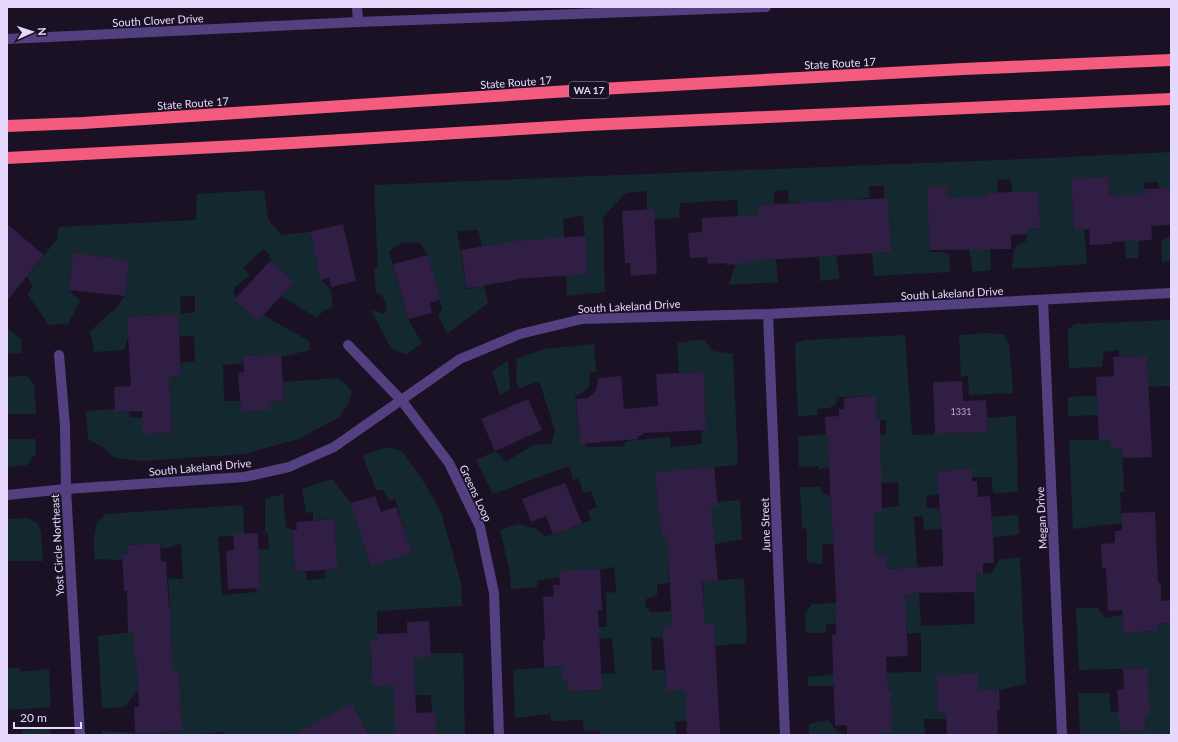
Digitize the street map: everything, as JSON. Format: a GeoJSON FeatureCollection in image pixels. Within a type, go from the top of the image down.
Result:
{"type":"FeatureCollection","features":[{"type":"Feature","properties":{"kind":"highway","name":"State Route 17"},"geometry":{"type":"LineString","coordinates":[[7,126],[91,123],[608,89],[963,69],[1171,60]]}},
{"type":"Feature","properties":{"kind":"highway"},"geometry":{"type":"LineString","coordinates":[[7,158],[594,125],[1171,99]]}},
{"type":"Feature","properties":{"kind":"street"},"geometry":{"type":"LineString","coordinates":[[357,7],[358,22]]}},
{"type":"Feature","properties":{"kind":"street","name":"South Clover Drive"},"geometry":{"type":"LineString","coordinates":[[7,39],[663,9],[766,7]]}},
{"type":"Feature","properties":{"kind":"street","name":"South Lakeland Drive"},"geometry":{"type":"LineString","coordinates":[[7,495],[66,489],[244,477],[281,469],[334,448],[460,359],[520,334],[582,319],[768,314],[1171,294]]}},
{"type":"Feature","properties":{"kind":"street","name":"Megan Drive"},"geometry":{"type":"LineString","coordinates":[[1043,300],[1062,735]]}},
{"type":"Feature","properties":{"kind":"street","name":"June Street"},"geometry":{"type":"LineString","coordinates":[[768,314],[785,735]]}},
{"type":"Feature","properties":{"kind":"street","name":"Greens Loop"},"geometry":{"type":"LineString","coordinates":[[348,345],[402,401],[448,463],[480,527],[494,593],[499,735]]}},
{"type":"Feature","properties":{"kind":"street","name":"Yost Circle Northeast"},"geometry":{"type":"LineString","coordinates":[[58,355],[65,426],[66,489],[80,735]]}},
{"type":"Feature","properties":{"kind":"shaded area"},"geometry":{"type":"Polygon","coordinates":[[[1171,152],[1171,188],[1159,188],[1158,182],[1144,183],[1145,194],[1136,195],[1139,241],[1138,258],[1126,258],[1123,206],[1111,206],[1109,177],[1071,179],[1074,229],[1084,229],[1087,264],[1012,269],[1014,248],[1026,241],[1027,229],[1040,228],[1012,192],[1011,179],[997,180],[998,193],[988,193],[991,270],[973,272],[969,249],[947,198],[946,186],[928,187],[930,252],[943,252],[949,254],[950,272],[874,276],[872,253],[891,252],[888,198],[884,198],[884,186],[869,186],[870,198],[849,200],[851,229],[836,255],[840,279],[820,281],[817,202],[789,203],[788,190],[774,191],[774,204],[758,205],[761,260],[776,260],[778,282],[729,285],[735,264],[749,263],[745,216],[738,216],[737,200],[680,203],[679,218],[654,219],[647,210],[647,191],[626,193],[603,217],[605,292],[567,296],[566,275],[588,274],[583,215],[563,219],[564,238],[482,246],[478,230],[457,231],[467,289],[475,288],[474,276],[483,282],[488,303],[447,334],[438,315],[442,308],[428,255],[420,243],[403,242],[389,251],[408,319],[422,343],[406,355],[390,347],[371,310],[384,314],[387,307],[382,295],[376,292],[374,269],[378,267],[374,185],[1171,152]]]}},
{"type":"Feature","properties":{"kind":"shaded area"},"geometry":{"type":"Polygon","coordinates":[[[264,190],[268,219],[281,235],[310,232],[321,279],[331,290],[333,308],[324,310],[317,318],[281,296],[293,282],[270,261],[269,254],[263,249],[243,268],[250,275],[234,288],[236,298],[234,300],[258,321],[263,315],[309,341],[310,350],[281,357],[281,354],[243,356],[243,363],[223,365],[224,401],[240,401],[241,412],[270,410],[269,402],[284,401],[283,382],[338,378],[346,384],[352,392],[349,403],[339,417],[301,438],[245,454],[142,461],[115,458],[104,448],[88,439],[86,411],[115,409],[115,412],[128,412],[130,417],[143,418],[144,434],[172,433],[169,377],[181,376],[181,363],[195,361],[194,335],[179,337],[177,314],[127,317],[128,337],[124,350],[94,352],[90,331],[116,308],[125,296],[129,260],[73,253],[69,290],[80,301],[68,324],[49,325],[27,294],[33,286],[27,277],[57,239],[58,227],[196,220],[197,194],[264,190]],[[195,295],[180,297],[181,314],[195,312],[195,295]]]}},
{"type":"Feature","properties":{"kind":"shaded area"},"geometry":{"type":"Polygon","coordinates":[[[1171,234],[1171,261],[1162,262],[1161,242],[1171,234]]]}},
{"type":"Feature","properties":{"kind":"shaded area"},"geometry":{"type":"Polygon","coordinates":[[[1171,320],[1171,393],[1170,386],[1148,387],[1147,356],[1120,357],[1118,350],[1104,352],[1102,367],[1069,368],[1068,329],[1075,324],[1171,320]]]}},
{"type":"Feature","properties":{"kind":"shaded area"},"geometry":{"type":"Polygon","coordinates":[[[7,328],[21,339],[22,353],[7,354],[7,328]]]}},
{"type":"Feature","properties":{"kind":"shaded area"},"geometry":{"type":"Polygon","coordinates":[[[990,333],[1004,335],[1009,344],[1013,393],[969,395],[968,376],[961,377],[959,335],[990,333]]]}},
{"type":"Feature","properties":{"kind":"shaded area"},"geometry":{"type":"Polygon","coordinates":[[[905,335],[912,435],[988,432],[987,418],[1016,416],[1018,492],[993,493],[991,477],[972,477],[972,469],[938,471],[939,494],[926,496],[927,508],[940,509],[941,525],[991,522],[991,517],[1018,515],[1019,534],[993,538],[991,526],[924,530],[923,516],[914,517],[921,626],[975,624],[974,592],[976,592],[976,574],[991,573],[999,560],[1020,557],[1026,684],[999,690],[979,690],[978,675],[937,675],[937,712],[946,712],[946,719],[924,719],[925,735],[880,735],[880,732],[892,732],[834,686],[808,686],[807,677],[834,674],[921,672],[921,633],[907,633],[907,622],[836,615],[836,623],[826,625],[826,633],[806,633],[805,613],[812,604],[857,602],[858,597],[912,595],[911,568],[887,569],[887,556],[875,556],[874,542],[823,544],[822,564],[807,562],[807,530],[802,527],[800,487],[821,487],[823,494],[830,496],[831,515],[882,513],[882,508],[899,506],[898,482],[881,483],[881,466],[829,467],[819,469],[818,466],[799,467],[798,437],[826,434],[826,437],[886,434],[886,420],[877,421],[876,396],[837,397],[836,404],[829,408],[817,409],[818,415],[798,416],[795,352],[796,343],[806,340],[905,335]]]}},
{"type":"Feature","properties":{"kind":"shaded area"},"geometry":{"type":"Polygon","coordinates":[[[704,339],[713,351],[733,354],[738,465],[656,472],[661,534],[699,531],[711,506],[717,506],[717,502],[740,500],[742,539],[715,544],[684,546],[685,558],[668,559],[669,583],[657,584],[657,595],[646,599],[645,606],[651,612],[671,611],[672,616],[704,614],[703,582],[744,578],[747,643],[715,646],[713,623],[662,627],[663,638],[651,637],[652,670],[665,670],[667,691],[710,688],[687,721],[675,722],[676,735],[600,735],[599,730],[584,731],[583,720],[551,721],[550,714],[515,718],[513,670],[563,666],[563,681],[568,681],[569,691],[602,690],[601,674],[615,673],[612,638],[600,639],[599,636],[571,638],[571,628],[607,627],[606,593],[616,592],[614,567],[537,581],[537,587],[511,589],[510,572],[500,530],[518,524],[536,529],[545,536],[553,535],[591,520],[588,511],[597,507],[591,491],[584,493],[578,478],[573,480],[569,466],[493,494],[476,460],[495,451],[506,462],[533,445],[551,444],[555,430],[540,384],[536,382],[519,389],[516,380],[517,359],[544,349],[594,344],[596,372],[590,372],[589,387],[575,396],[580,444],[586,444],[587,447],[624,446],[626,441],[670,437],[671,447],[702,444],[701,431],[706,430],[704,372],[679,373],[677,343],[704,339]]]}},
{"type":"Feature","properties":{"kind":"shaded area"},"geometry":{"type":"Polygon","coordinates":[[[508,361],[510,390],[500,395],[492,371],[508,361]]]}},
{"type":"Feature","properties":{"kind":"shaded area"},"geometry":{"type":"Polygon","coordinates":[[[26,375],[34,384],[36,414],[7,414],[7,377],[26,375]]]}},
{"type":"Feature","properties":{"kind":"shaded area"},"geometry":{"type":"Polygon","coordinates":[[[1104,395],[1098,415],[1068,416],[1068,397],[1104,395]]]}},
{"type":"Feature","properties":{"kind":"shaded area"},"geometry":{"type":"Polygon","coordinates":[[[7,439],[35,439],[36,453],[27,465],[7,467],[7,439]]]}},
{"type":"Feature","properties":{"kind":"shaded area"},"geometry":{"type":"Polygon","coordinates":[[[1069,440],[1110,440],[1111,449],[1122,448],[1124,492],[1120,492],[1122,523],[1073,529],[1069,440]]]}},
{"type":"Feature","properties":{"kind":"shaded area"},"geometry":{"type":"Polygon","coordinates":[[[388,447],[403,452],[427,487],[441,512],[461,583],[462,606],[377,611],[377,641],[370,642],[371,676],[414,657],[431,657],[431,653],[463,653],[465,735],[436,735],[436,713],[432,713],[431,695],[408,695],[395,735],[369,735],[352,703],[317,735],[224,735],[224,732],[192,735],[102,735],[102,731],[135,733],[182,731],[179,672],[145,674],[145,680],[137,680],[138,691],[124,707],[102,708],[98,636],[133,632],[134,655],[172,653],[168,578],[183,579],[181,544],[161,549],[160,543],[129,545],[129,553],[122,554],[122,560],[94,559],[94,539],[97,522],[106,514],[243,505],[244,534],[218,537],[222,595],[257,592],[256,588],[260,588],[258,549],[269,549],[268,533],[265,533],[265,499],[283,494],[286,527],[292,530],[295,572],[306,572],[307,580],[325,579],[325,570],[338,569],[334,519],[313,520],[313,512],[306,513],[302,489],[332,479],[351,503],[411,553],[395,499],[389,500],[383,490],[376,490],[363,456],[388,447]]]}},
{"type":"Feature","properties":{"kind":"shaded area"},"geometry":{"type":"Polygon","coordinates":[[[28,518],[38,524],[41,531],[43,561],[7,561],[7,519],[28,518]]]}},
{"type":"Feature","properties":{"kind":"shaded area"},"geometry":{"type":"Polygon","coordinates":[[[1076,608],[1098,608],[1105,618],[1122,615],[1123,633],[1157,631],[1157,624],[1171,623],[1171,735],[1080,735],[1078,693],[1109,693],[1111,712],[1119,711],[1120,732],[1146,730],[1145,714],[1150,714],[1148,668],[1079,670],[1076,608]]]}},
{"type":"Feature","properties":{"kind":"shaded area"},"geometry":{"type":"Polygon","coordinates":[[[7,668],[20,668],[19,672],[49,669],[51,707],[7,710],[7,668]]]}},
{"type":"Feature","properties":{"kind":"shaded area"},"geometry":{"type":"Polygon","coordinates":[[[828,720],[836,730],[845,735],[809,735],[809,724],[828,720]]]}},
{"type":"Feature","properties":{"kind":"shaded area"},"geometry":{"type":"Polygon","coordinates":[[[50,728],[51,735],[22,735],[22,730],[50,728]]]}},
{"type":"Feature","properties":{"kind":"building"},"geometry":{"type":"Polygon","coordinates":[[[1109,177],[1110,196],[1145,194],[1144,189],[1171,188],[1171,225],[1151,226],[1152,240],[1112,242],[1112,244],[1090,245],[1089,229],[1074,230],[1071,179],[1109,177]]]}},
{"type":"Feature","properties":{"kind":"building"},"geometry":{"type":"Polygon","coordinates":[[[947,186],[947,198],[988,196],[988,193],[1038,191],[1040,228],[1027,229],[1027,234],[1011,235],[1011,249],[930,250],[927,187],[947,186]]]}},
{"type":"Feature","properties":{"kind":"building"},"geometry":{"type":"Polygon","coordinates":[[[888,198],[891,252],[749,261],[749,263],[726,265],[726,263],[708,264],[707,257],[690,258],[688,233],[702,232],[702,218],[758,215],[758,205],[888,198]]]}},
{"type":"Feature","properties":{"kind":"building"},"geometry":{"type":"Polygon","coordinates":[[[654,209],[657,274],[631,276],[630,263],[625,263],[622,211],[654,209]]]}},
{"type":"Feature","properties":{"kind":"building"},"geometry":{"type":"Polygon","coordinates":[[[7,224],[44,255],[7,301],[7,224]]]}},
{"type":"Feature","properties":{"kind":"building"},"geometry":{"type":"Polygon","coordinates":[[[343,224],[356,281],[331,287],[329,278],[321,280],[310,232],[343,224]]]}},
{"type":"Feature","properties":{"kind":"building"},"geometry":{"type":"Polygon","coordinates":[[[585,236],[588,274],[517,279],[467,288],[461,250],[514,241],[585,236]]]}},
{"type":"Feature","properties":{"kind":"building"},"geometry":{"type":"Polygon","coordinates":[[[73,253],[129,260],[125,296],[69,290],[73,253]]]}},
{"type":"Feature","properties":{"kind":"building"},"geometry":{"type":"Polygon","coordinates":[[[428,255],[440,300],[430,303],[432,313],[408,319],[393,264],[428,255]]]}},
{"type":"Feature","properties":{"kind":"building"},"geometry":{"type":"Polygon","coordinates":[[[270,261],[294,282],[258,321],[234,300],[270,261]]]}},
{"type":"Feature","properties":{"kind":"building"},"geometry":{"type":"Polygon","coordinates":[[[178,314],[181,376],[169,377],[172,433],[143,434],[142,411],[115,412],[114,387],[131,386],[127,317],[178,314]]]}},
{"type":"Feature","properties":{"kind":"building"},"geometry":{"type":"Polygon","coordinates":[[[281,354],[284,401],[269,402],[270,410],[241,412],[238,373],[244,372],[243,356],[281,354]]]}},
{"type":"Feature","properties":{"kind":"building"},"geometry":{"type":"Polygon","coordinates":[[[1147,356],[1152,457],[1123,458],[1122,448],[1111,449],[1110,440],[1099,440],[1096,377],[1114,376],[1113,357],[1147,356]]]}},
{"type":"Feature","properties":{"kind":"building"},"geometry":{"type":"Polygon","coordinates":[[[704,372],[706,430],[643,433],[643,435],[638,436],[638,439],[580,444],[576,399],[587,398],[596,391],[598,378],[621,376],[624,409],[658,406],[656,374],[704,372]]]}},
{"type":"Feature","properties":{"kind":"building"},"geometry":{"type":"Polygon","coordinates":[[[962,381],[963,401],[986,400],[988,432],[935,434],[933,382],[962,381]]]}},
{"type":"Feature","properties":{"kind":"building"},"geometry":{"type":"Polygon","coordinates":[[[876,396],[877,421],[880,421],[882,513],[873,513],[875,556],[887,555],[887,569],[943,566],[942,525],[937,471],[972,469],[972,481],[977,481],[978,497],[990,496],[994,563],[983,563],[983,574],[976,574],[976,592],[912,593],[912,595],[905,595],[908,656],[886,657],[888,692],[891,692],[892,732],[880,732],[880,735],[847,735],[847,725],[835,726],[832,635],[836,635],[836,598],[828,437],[826,437],[825,417],[839,416],[839,409],[844,409],[844,398],[876,396]]]}},
{"type":"Feature","properties":{"kind":"building"},"geometry":{"type":"Polygon","coordinates":[[[528,399],[542,430],[495,451],[481,419],[528,399]]]}},
{"type":"Feature","properties":{"kind":"building"},"geometry":{"type":"Polygon","coordinates":[[[714,467],[718,506],[711,506],[718,581],[702,582],[705,624],[714,623],[720,735],[687,735],[685,690],[667,691],[662,627],[672,626],[667,534],[661,534],[655,472],[714,467]]]}},
{"type":"Feature","properties":{"kind":"building"},"geometry":{"type":"Polygon","coordinates":[[[565,483],[582,523],[553,535],[546,516],[531,522],[522,499],[565,483]]]}},
{"type":"Feature","properties":{"kind":"building"},"geometry":{"type":"Polygon","coordinates":[[[375,496],[381,512],[396,507],[412,553],[371,566],[351,503],[375,496]]]}},
{"type":"Feature","properties":{"kind":"building"},"geometry":{"type":"Polygon","coordinates":[[[1155,512],[1158,583],[1161,583],[1161,601],[1171,600],[1171,623],[1157,624],[1157,631],[1123,633],[1122,610],[1108,611],[1106,568],[1102,569],[1101,544],[1115,543],[1115,531],[1122,531],[1122,513],[1155,512]]]}},
{"type":"Feature","properties":{"kind":"building"},"geometry":{"type":"Polygon","coordinates":[[[334,519],[338,569],[295,572],[292,530],[297,530],[296,522],[334,519]]]}},
{"type":"Feature","properties":{"kind":"building"},"geometry":{"type":"Polygon","coordinates":[[[258,533],[260,588],[228,589],[226,551],[234,550],[233,534],[258,533]]]}},
{"type":"Feature","properties":{"kind":"building"},"geometry":{"type":"Polygon","coordinates":[[[160,543],[161,562],[166,561],[173,672],[179,672],[182,731],[135,733],[134,707],[139,707],[136,655],[134,655],[133,632],[128,632],[127,591],[124,591],[122,554],[129,553],[129,545],[160,543]]]}},
{"type":"Feature","properties":{"kind":"building"},"geometry":{"type":"Polygon","coordinates":[[[600,569],[602,610],[598,610],[602,690],[568,691],[568,681],[563,681],[563,666],[544,667],[543,639],[545,639],[543,597],[554,596],[553,585],[560,585],[559,571],[600,569]]]}},
{"type":"Feature","properties":{"kind":"building"},"geometry":{"type":"Polygon","coordinates":[[[429,621],[431,657],[414,657],[416,713],[436,712],[436,735],[395,735],[394,685],[372,686],[370,641],[377,641],[377,634],[407,633],[407,622],[429,621]]]}},
{"type":"Feature","properties":{"kind":"building"},"geometry":{"type":"Polygon","coordinates":[[[1148,668],[1150,714],[1145,714],[1146,730],[1120,732],[1117,690],[1124,689],[1123,669],[1148,668]]]}},
{"type":"Feature","properties":{"kind":"building"},"geometry":{"type":"Polygon","coordinates":[[[978,674],[979,690],[999,690],[1000,710],[997,710],[998,735],[947,735],[946,712],[937,712],[937,675],[978,674]]]}},
{"type":"Feature","properties":{"kind":"building"},"geometry":{"type":"Polygon","coordinates":[[[352,703],[369,735],[294,735],[352,703]]]}}]}
